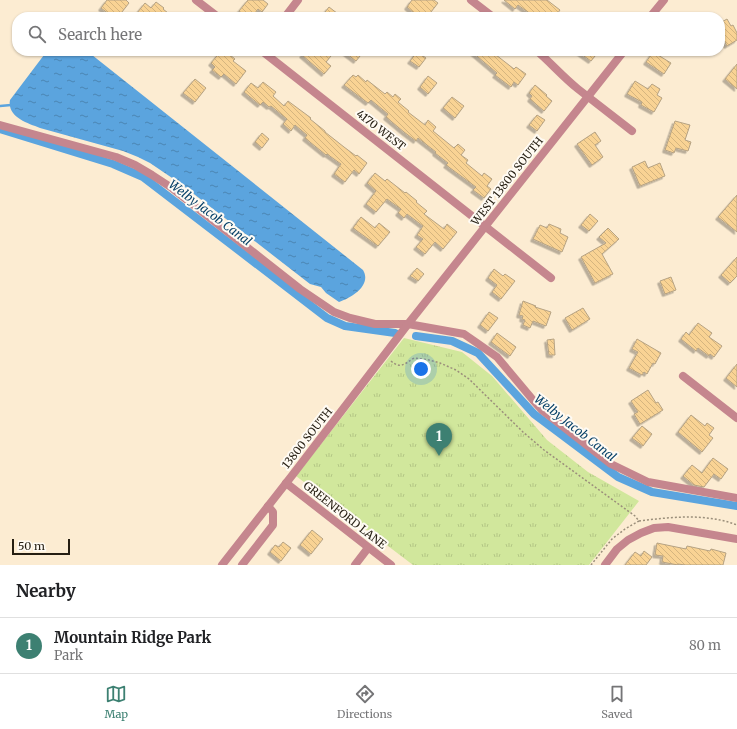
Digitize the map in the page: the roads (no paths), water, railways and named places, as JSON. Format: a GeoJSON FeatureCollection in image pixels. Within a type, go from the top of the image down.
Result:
{"type":"FeatureCollection","features":[{"type":"Feature","properties":{"kind":"street"},"geometry":{"type":"LineString","coordinates":[[196,0],[212,12]]}},
{"type":"Feature","properties":{"kind":"street"},"geometry":{"type":"LineString","coordinates":[[289,12],[298,0]]}},
{"type":"Feature","properties":{"kind":"street"},"geometry":{"type":"LineString","coordinates":[[471,0],[487,12]]}},
{"type":"Feature","properties":{"kind":"street"},"geometry":{"type":"LineString","coordinates":[[654,12],[664,0]]}},
{"type":"Feature","properties":{"kind":"street","name":"4170 WEST"},"geometry":{"type":"LineString","coordinates":[[268,56],[552,278]]}},
{"type":"Feature","properties":{"kind":"street"},"geometry":{"type":"LineString","coordinates":[[543,56],[565,78],[632,131]]}},
{"type":"Feature","properties":{"kind":"street","name":"WEST 13800 SOUTH"},"geometry":{"type":"LineString","coordinates":[[408,324],[620,56]]}},
{"type":"Feature","properties":{"kind":"street"},"geometry":{"type":"LineString","coordinates":[[0,125],[116,157],[152,174],[172,188],[300,289],[334,312],[350,318],[376,324],[408,324],[464,334],[497,357],[542,410],[611,464],[648,482],[737,498]]}},
{"type":"Feature","properties":{"kind":"street","name":"13800 SOUTH"},"geometry":{"type":"LineString","coordinates":[[222,565],[408,324]]}},
{"type":"Feature","properties":{"kind":"street"},"geometry":{"type":"LineString","coordinates":[[683,376],[737,418]]}},
{"type":"Feature","properties":{"kind":"street","name":"GREENFORD LANE"},"geometry":{"type":"LineString","coordinates":[[286,483],[391,565]]}},
{"type":"Feature","properties":{"kind":"street"},"geometry":{"type":"LineString","coordinates":[[242,565],[274,525],[273,512],[268,506]]}},
{"type":"Feature","properties":{"kind":"street"},"geometry":{"type":"LineString","coordinates":[[605,565],[617,549],[628,540],[654,528],[668,527],[737,539]]}},
{"type":"Feature","properties":{"kind":"street"},"geometry":{"type":"LineString","coordinates":[[355,565],[368,548]]}},
{"type":"Feature","properties":{"kind":"water"},"geometry":{"type":"Polygon","coordinates":[[[43,56],[93,56],[363,270],[365,281],[363,286],[355,294],[339,302],[326,293],[321,287],[310,284],[181,184],[150,163],[123,151],[29,124],[15,115],[10,106],[10,100],[43,56]]]}},
{"type":"Feature","properties":{"kind":"waterway"},"geometry":{"type":"LineString","coordinates":[[0,106],[11,105]]}},
{"type":"Feature","properties":{"kind":"waterway","name":"Welby Jacob Canal"},"geometry":{"type":"LineString","coordinates":[[0,129],[113,164],[143,177],[327,318],[345,326],[395,333]]}},
{"type":"Feature","properties":{"kind":"waterway","name":"Welby Jacob Canal"},"geometry":{"type":"LineString","coordinates":[[416,336],[452,341],[478,353],[534,414],[618,477],[652,492],[737,506]]}},
{"type":"Feature","properties":{"kind":"place","name":"Mountain Ridge Park"},"geometry":{"type":"Point","coordinates":[439,456]}}]}
